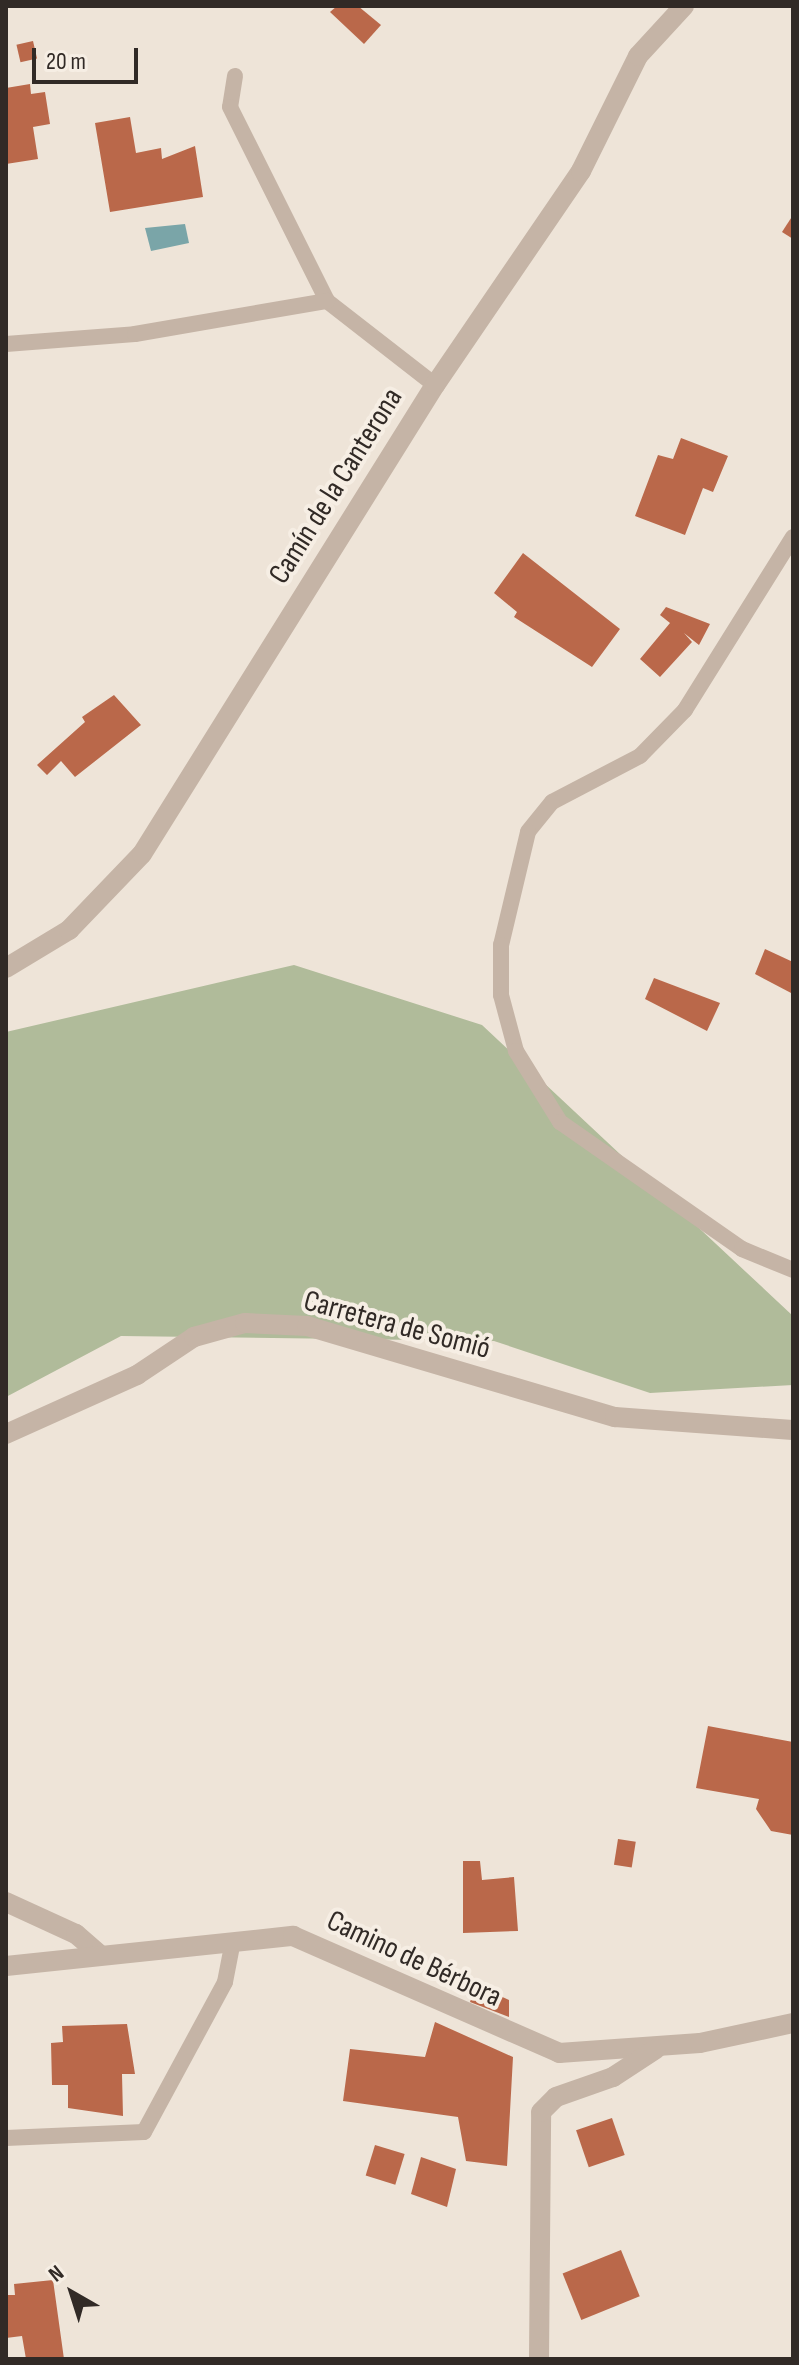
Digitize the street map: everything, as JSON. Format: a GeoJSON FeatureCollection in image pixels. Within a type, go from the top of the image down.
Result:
{"type":"FeatureCollection","features":[{"type":"Feature","properties":{"kind":"street","name":"Camín de la Canterona"},"geometry":{"type":"LineString","coordinates":[[6,968],[69,930],[142,854],[435,385],[581,171],[638,56],[684,6]]}},
{"type":"Feature","properties":{"kind":"street","name":"Carretera de Somió"},"geometry":{"type":"LineString","coordinates":[[6,1434],[137,1375],[194,1337],[245,1323],[307,1326],[615,1417],[793,1430]]}},
{"type":"Feature","properties":{"kind":"street"},"geometry":{"type":"LineString","coordinates":[[6,1902],[76,1934],[100,1955]]}},
{"type":"Feature","properties":{"kind":"street","name":"Camino de Bérbora"},"geometry":{"type":"LineString","coordinates":[[6,1966],[232,1945],[293,1936],[533,2047],[559,2053],[660,2047],[788,2023]]}},
{"type":"Feature","properties":{"kind":"street"},"geometry":{"type":"LineString","coordinates":[[539,2359],[541,2112],[556,2097],[613,2077],[660,2047]]}},
{"type":"Feature","properties":{"kind":"lane"},"geometry":{"type":"LineString","coordinates":[[235,76],[230,107],[327,301],[435,385]]}},
{"type":"Feature","properties":{"kind":"lane"},"geometry":{"type":"LineString","coordinates":[[6,344],[135,334],[327,301]]}},
{"type":"Feature","properties":{"kind":"lane"},"geometry":{"type":"LineString","coordinates":[[793,537],[685,710],[640,756],[552,802],[528,832],[501,945],[501,995],[523,1066],[560,1122],[742,1249],[793,1270]]}},
{"type":"Feature","properties":{"kind":"lane"},"geometry":{"type":"LineString","coordinates":[[6,2138],[144,2132],[225,1982],[232,1945]]}},
{"type":"Feature","properties":{"kind":"green space"},"geometry":{"type":"Polygon","coordinates":[[[294,965],[482,1025],[793,1316],[793,1385],[650,1393],[494,1341],[121,1336],[6,1397],[6,1032],[294,965]]]}},
{"type":"Feature","properties":{"kind":"water"},"geometry":{"type":"Polygon","coordinates":[[[185,224],[189,243],[151,251],[145,228],[185,224]]]}},
{"type":"Feature","properties":{"kind":"building"},"geometry":{"type":"Polygon","coordinates":[[[337,6],[358,6],[381,25],[364,44],[330,12],[337,6]]]}},
{"type":"Feature","properties":{"kind":"building"},"geometry":{"type":"Polygon","coordinates":[[[33,41],[37,59],[20,62],[16,45],[33,41]]]}},
{"type":"Feature","properties":{"kind":"building"},"geometry":{"type":"Polygon","coordinates":[[[30,84],[31,94],[45,92],[50,124],[33,127],[38,159],[6,164],[6,88],[30,84]]]}},
{"type":"Feature","properties":{"kind":"building"},"geometry":{"type":"Polygon","coordinates":[[[130,117],[136,153],[161,148],[162,159],[195,146],[203,197],[110,212],[95,123],[130,117]]]}},
{"type":"Feature","properties":{"kind":"building"},"geometry":{"type":"Polygon","coordinates":[[[793,215],[793,239],[782,232],[793,215]]]}},
{"type":"Feature","properties":{"kind":"building"},"geometry":{"type":"Polygon","coordinates":[[[681,438],[728,456],[713,492],[703,488],[685,535],[635,516],[658,455],[673,459],[681,438]]]}},
{"type":"Feature","properties":{"kind":"building"},"geometry":{"type":"Polygon","coordinates":[[[523,553],[620,629],[592,667],[514,617],[517,612],[494,593],[523,553]]]}},
{"type":"Feature","properties":{"kind":"building"},"geometry":{"type":"Polygon","coordinates":[[[666,607],[710,624],[699,645],[684,633],[692,642],[660,677],[640,659],[670,623],[660,615],[666,607]]]}},
{"type":"Feature","properties":{"kind":"building"},"geometry":{"type":"Polygon","coordinates":[[[114,695],[141,725],[75,777],[61,761],[47,775],[37,765],[85,722],[82,717],[114,695]]]}},
{"type":"Feature","properties":{"kind":"building"},"geometry":{"type":"Polygon","coordinates":[[[765,949],[793,962],[793,994],[755,974],[765,949]]]}},
{"type":"Feature","properties":{"kind":"building"},"geometry":{"type":"Polygon","coordinates":[[[654,978],[720,1003],[707,1031],[645,999],[654,978]]]}},
{"type":"Feature","properties":{"kind":"building"},"geometry":{"type":"Polygon","coordinates":[[[708,1726],[793,1742],[793,1835],[771,1831],[756,1809],[759,1799],[696,1788],[708,1726]]]}},
{"type":"Feature","properties":{"kind":"building"},"geometry":{"type":"Polygon","coordinates":[[[618,1839],[636,1842],[632,1867],[614,1865],[618,1839]]]}},
{"type":"Feature","properties":{"kind":"building"},"geometry":{"type":"Polygon","coordinates":[[[463,1861],[480,1861],[482,1880],[514,1877],[518,1931],[463,1933],[463,1861]]]}},
{"type":"Feature","properties":{"kind":"building"},"geometry":{"type":"Polygon","coordinates":[[[476,1985],[509,2000],[509,2017],[470,2002],[476,1985]]]}},
{"type":"Feature","properties":{"kind":"building"},"geometry":{"type":"Polygon","coordinates":[[[435,2022],[513,2057],[507,2166],[466,2161],[458,2117],[343,2101],[350,2049],[425,2057],[435,2022]]]}},
{"type":"Feature","properties":{"kind":"building"},"geometry":{"type":"Polygon","coordinates":[[[127,2024],[135,2074],[122,2074],[123,2116],[68,2108],[68,2085],[52,2085],[51,2043],[63,2042],[62,2026],[127,2024]]]}},
{"type":"Feature","properties":{"kind":"building"},"geometry":{"type":"Polygon","coordinates":[[[612,2118],[625,2155],[589,2167],[576,2130],[612,2118]]]}},
{"type":"Feature","properties":{"kind":"building"},"geometry":{"type":"Polygon","coordinates":[[[375,2145],[405,2154],[395,2185],[366,2176],[375,2145]]]}},
{"type":"Feature","properties":{"kind":"building"},"geometry":{"type":"Polygon","coordinates":[[[421,2157],[456,2169],[447,2207],[411,2194],[421,2157]]]}},
{"type":"Feature","properties":{"kind":"building"},"geometry":{"type":"Polygon","coordinates":[[[621,2250],[640,2296],[581,2320],[563,2274],[621,2250]]]}},
{"type":"Feature","properties":{"kind":"building"},"geometry":{"type":"Polygon","coordinates":[[[53,2280],[64,2359],[26,2359],[22,2336],[6,2338],[6,2295],[15,2295],[14,2284],[53,2280]]]}}]}
